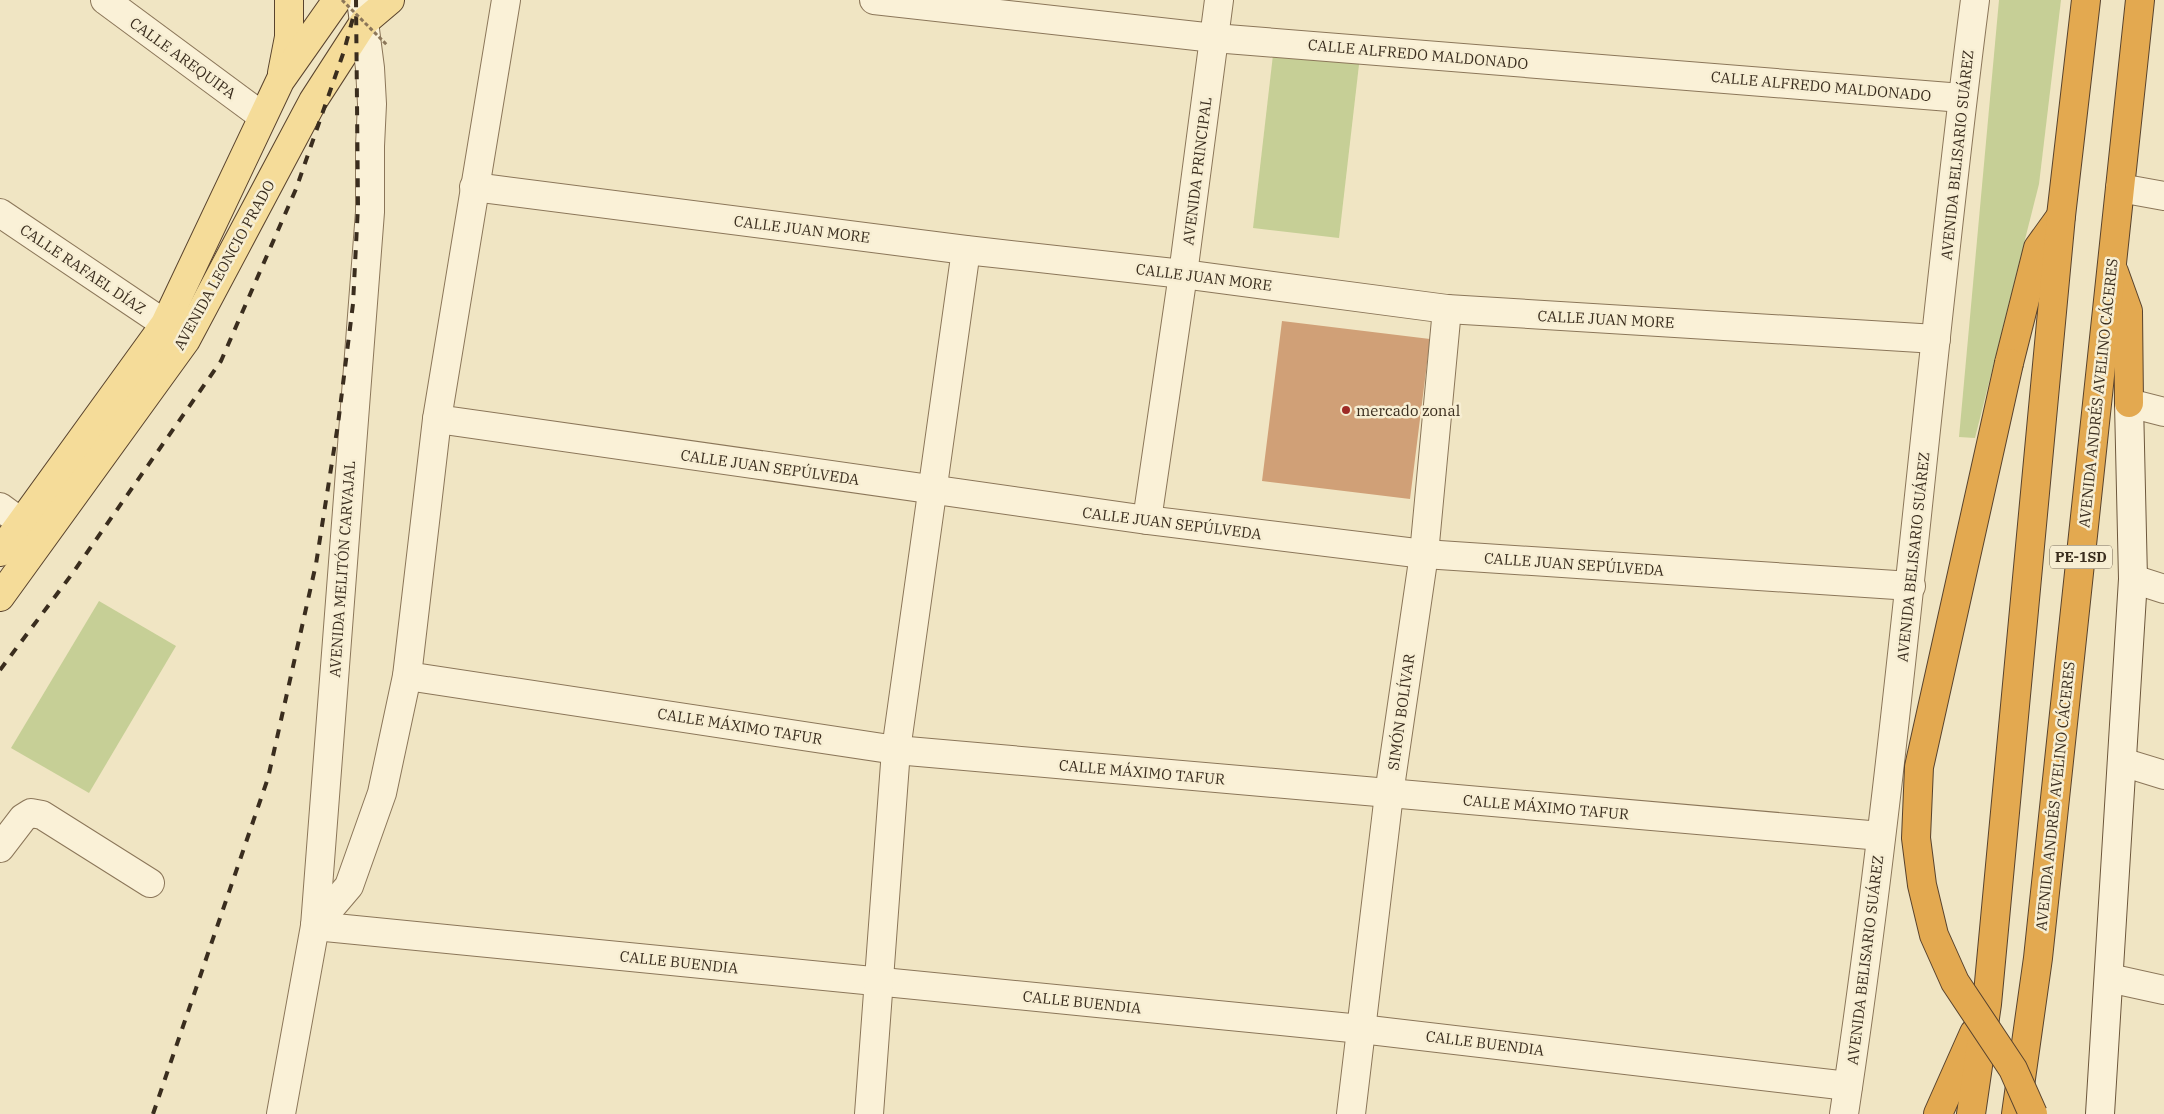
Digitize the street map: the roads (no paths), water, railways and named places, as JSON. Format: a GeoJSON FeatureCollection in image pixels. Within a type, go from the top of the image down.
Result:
{"type":"FeatureCollection","features":[{"type":"Feature","properties":{"kind":"highway","name":"PE-1SD"},"geometry":{"type":"LineString","coordinates":[[1971,1114],[1987,1004],[2061,216],[2086,0]]}},
{"type":"Feature","properties":{"kind":"highway","name":"AVENIDA ANDRÉS AVELINO CÁCERES"},"geometry":{"type":"LineString","coordinates":[[2016,1114],[2038,958],[2140,0]]}},
{"type":"Feature","properties":{"kind":"highway"},"geometry":{"type":"LineString","coordinates":[[2033,1114],[2013,1069],[1955,982],[1934,935],[1922,885],[1916,838],[1919,767],[2009,363],[2038,248],[2061,216]]}},
{"type":"Feature","properties":{"kind":"highway"},"geometry":{"type":"LineString","coordinates":[[2112,266],[2128,311],[2129,403]]}},
{"type":"Feature","properties":{"kind":"highway"},"geometry":{"type":"LineString","coordinates":[[1938,1114],[1987,1004]]}},
{"type":"Feature","properties":{"kind":"main road"},"geometry":{"type":"LineString","coordinates":[[280,81],[289,37],[289,0]]}},
{"type":"Feature","properties":{"kind":"main road","name":"AVENIDA LEONCIO PRADO"},"geometry":{"type":"LineString","coordinates":[[0,552],[165,324],[280,81],[337,0]]}},
{"type":"Feature","properties":{"kind":"main road","name":"AVENIDA LEONCIO PRADO"},"geometry":{"type":"LineString","coordinates":[[0,597],[186,340],[362,11],[390,0]]}},
{"type":"Feature","properties":{"kind":"street","name":"CALLE AREQUIPA"},"geometry":{"type":"LineString","coordinates":[[105,0],[262,116]]}},
{"type":"Feature","properties":{"kind":"street"},"geometry":{"type":"LineString","coordinates":[[315,926],[348,886],[382,792],[407,676],[437,419],[506,0]]}},
{"type":"Feature","properties":{"kind":"street","name":"CALLE ALFREDO MALDONADO"},"geometry":{"type":"LineString","coordinates":[[874,0],[1214,38],[1962,98]]}},
{"type":"Feature","properties":{"kind":"street","name":"AVENIDA PRINCIPAL"},"geometry":{"type":"LineString","coordinates":[[1147,520],[1183,274],[1219,0]]}},
{"type":"Feature","properties":{"kind":"street","name":"AVENIDA BELISARIO SUÁREZ"},"geometry":{"type":"LineString","coordinates":[[1844,1114],[1881,836],[1911,586],[1936,339],[1974,0]]}},
{"type":"Feature","properties":{"kind":"street","name":"AVENIDA MELITÓN CARVAJAL"},"geometry":{"type":"LineString","coordinates":[[281,1114],[315,926],[370,212],[372,104],[370,68],[362,11]]}},
{"type":"Feature","properties":{"kind":"street","name":"CALLE JUAN MORE"},"geometry":{"type":"LineString","coordinates":[[474,187],[966,250],[1183,274],[1447,309],[1936,339]]}},
{"type":"Feature","properties":{"kind":"street"},"geometry":{"type":"LineString","coordinates":[[2120,188],[2164,196]]}},
{"type":"Feature","properties":{"kind":"street","name":"CALLE RAFAEL DÍAZ"},"geometry":{"type":"LineString","coordinates":[[0,214],[165,324]]}},
{"type":"Feature","properties":{"kind":"street"},"geometry":{"type":"LineString","coordinates":[[869,1114],[896,750],[966,250]]}},
{"type":"Feature","properties":{"kind":"street","name":"SIMÓN BOLÍVAR"},"geometry":{"type":"LineString","coordinates":[[1351,1114],[1389,794],[1424,554],[1447,309]]}},
{"type":"Feature","properties":{"kind":"street"},"geometry":{"type":"LineString","coordinates":[[2100,1114],[2132,579],[2129,403],[2164,412]]}},
{"type":"Feature","properties":{"kind":"street","name":"CALLE JUAN SEPÚLVEDA"},"geometry":{"type":"LineString","coordinates":[[437,419],[1147,520],[1424,554],[1911,586]]}},
{"type":"Feature","properties":{"kind":"street"},"geometry":{"type":"LineString","coordinates":[[0,507],[22,523]]}},
{"type":"Feature","properties":{"kind":"street"},"geometry":{"type":"LineString","coordinates":[[2132,579],[2164,589]]}},
{"type":"Feature","properties":{"kind":"street","name":"CALLE MÁXIMO TAFUR"},"geometry":{"type":"LineString","coordinates":[[407,676],[896,750],[1881,836]]}},
{"type":"Feature","properties":{"kind":"street"},"geometry":{"type":"LineString","coordinates":[[2122,762],[2164,776]]}},
{"type":"Feature","properties":{"kind":"street"},"geometry":{"type":"LineString","coordinates":[[0,848],[23,818],[31,814],[42,815],[150,884]]}},
{"type":"Feature","properties":{"kind":"street","name":"CALLE BUENDIA"},"geometry":{"type":"LineString","coordinates":[[315,926],[1361,1029],[1848,1086]]}},
{"type":"Feature","properties":{"kind":"street"},"geometry":{"type":"LineString","coordinates":[[2109,978],[2164,990]]}},
{"type":"Feature","properties":{"kind":"railway"},"geometry":{"type":"LineString","coordinates":[[153,1114],[268,778],[316,564],[338,424],[353,304],[358,206],[356,0]]}},
{"type":"Feature","properties":{"kind":"railway"},"geometry":{"type":"LineString","coordinates":[[0,670],[72,574],[221,361],[296,189],[344,51],[353,18]]}},
{"type":"Feature","properties":{"kind":"place","name":"mercado zonal"},"geometry":{"type":"Point","coordinates":[1346,410]}}]}
